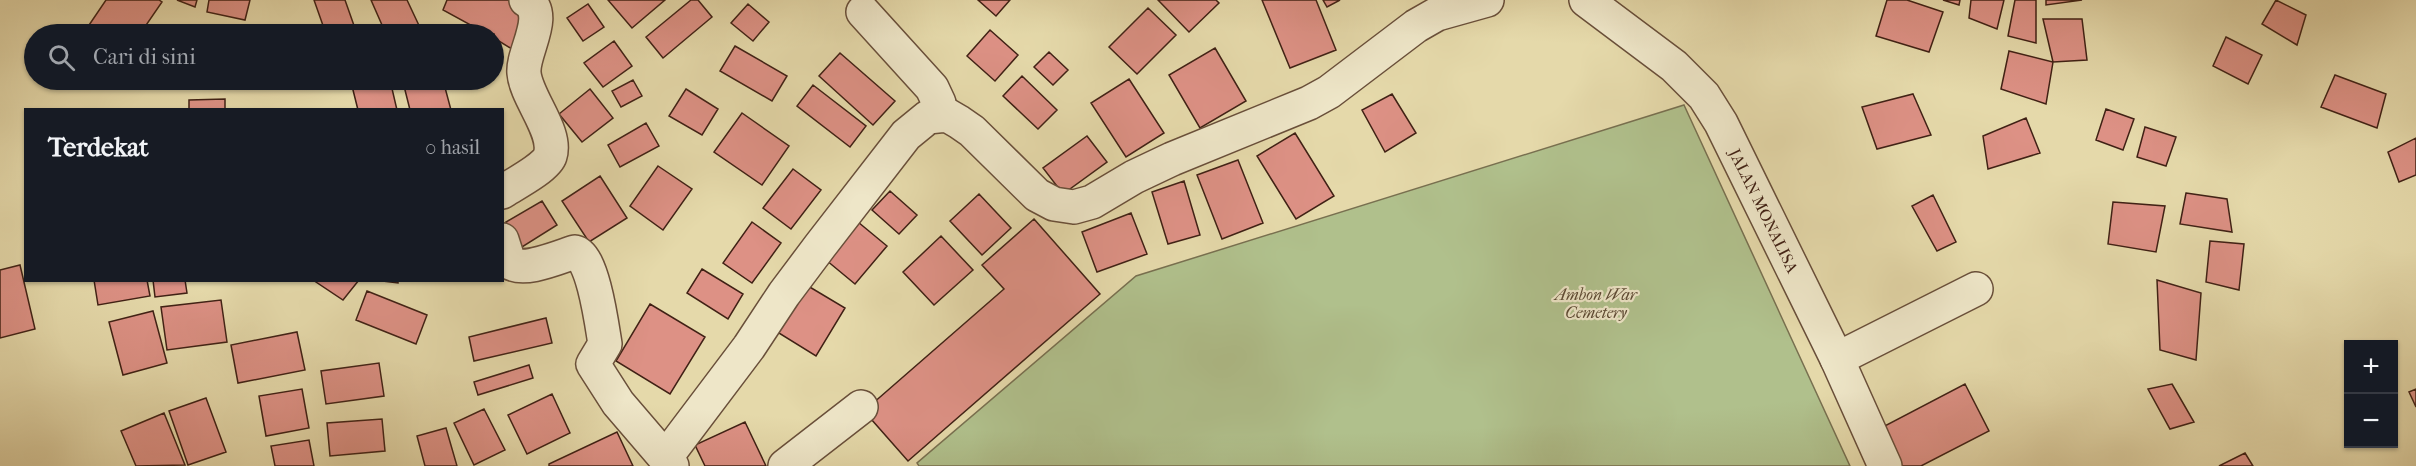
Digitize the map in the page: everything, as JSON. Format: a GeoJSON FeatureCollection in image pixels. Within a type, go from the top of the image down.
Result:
{"type":"FeatureCollection","features":[{"type":"Feature","properties":{"kind":"street"},"geometry":{"type":"LineString","coordinates":[[504,191],[548,162],[552,148],[524,76],[525,56],[537,21],[536,10],[526,0]]}},
{"type":"Feature","properties":{"kind":"street"},"geometry":{"type":"LineString","coordinates":[[504,246],[509,262],[516,266],[531,265],[575,252],[584,257],[591,274],[605,344],[592,364],[618,403],[669,461],[784,294],[820,246],[906,135],[928,117],[947,115],[972,131],[1038,195],[1054,204],[1074,207],[1092,202],[1134,177],[1172,159],[1309,103],[1329,92],[1416,26],[1437,14],[1487,0]]}},
{"type":"Feature","properties":{"kind":"street","name":"JALAN MONALISA"},"geometry":{"type":"LineString","coordinates":[[1586,0],[1674,66],[1704,96],[1721,123],[1837,359],[1885,466]]}},
{"type":"Feature","properties":{"kind":"street"},"geometry":{"type":"LineString","coordinates":[[863,12],[932,88],[939,103],[939,115]]}},
{"type":"Feature","properties":{"kind":"street"},"geometry":{"type":"LineString","coordinates":[[1837,359],[1976,289]]}},
{"type":"Feature","properties":{"kind":"street"},"geometry":{"type":"LineString","coordinates":[[785,466],[861,407]]}},
{"type":"Feature","properties":{"kind":"green space","name":"Ambon War Cemetery"},"geometry":{"type":"Polygon","coordinates":[[[1684,105],[1850,466],[919,466],[917,463],[1136,276],[1684,105]]]}},
{"type":"Feature","properties":{"kind":"building"},"geometry":{"type":"Polygon","coordinates":[[[106,0],[159,0],[162,2],[147,24],[90,24],[106,0]]]}},
{"type":"Feature","properties":{"kind":"building"},"geometry":{"type":"Polygon","coordinates":[[[177,0],[197,0],[195,7],[177,0]]]}},
{"type":"Feature","properties":{"kind":"building"},"geometry":{"type":"Polygon","coordinates":[[[209,0],[250,0],[245,20],[207,12],[209,0]]]}},
{"type":"Feature","properties":{"kind":"building"},"geometry":{"type":"Polygon","coordinates":[[[314,0],[345,0],[353,24],[322,24],[314,0]]]}},
{"type":"Feature","properties":{"kind":"building"},"geometry":{"type":"Polygon","coordinates":[[[371,0],[407,0],[418,24],[382,24],[371,0]]]}},
{"type":"Feature","properties":{"kind":"building"},"geometry":{"type":"Polygon","coordinates":[[[447,0],[513,0],[529,11],[512,49],[504,44],[504,24],[469,24],[443,10],[447,0]]]}},
{"type":"Feature","properties":{"kind":"building"},"geometry":{"type":"Polygon","coordinates":[[[608,0],[665,0],[632,28],[608,0]]]}},
{"type":"Feature","properties":{"kind":"building"},"geometry":{"type":"Polygon","coordinates":[[[691,0],[698,0],[712,17],[663,58],[646,37],[691,0]]]}},
{"type":"Feature","properties":{"kind":"building"},"geometry":{"type":"Polygon","coordinates":[[[978,0],[1010,0],[996,16],[978,0]]]}},
{"type":"Feature","properties":{"kind":"building"},"geometry":{"type":"Polygon","coordinates":[[[1158,0],[1216,0],[1219,3],[1189,32],[1158,0]]]}},
{"type":"Feature","properties":{"kind":"building"},"geometry":{"type":"Polygon","coordinates":[[[1262,0],[1316,0],[1336,50],[1290,68],[1262,0]]]}},
{"type":"Feature","properties":{"kind":"building"},"geometry":{"type":"Polygon","coordinates":[[[1323,0],[1340,0],[1327,7],[1323,0]]]}},
{"type":"Feature","properties":{"kind":"building"},"geometry":{"type":"Polygon","coordinates":[[[1887,0],[1907,0],[1943,12],[1929,52],[1876,36],[1887,0]]]}},
{"type":"Feature","properties":{"kind":"building"},"geometry":{"type":"Polygon","coordinates":[[[1943,0],[1960,0],[1959,5],[1943,0]]]}},
{"type":"Feature","properties":{"kind":"building"},"geometry":{"type":"Polygon","coordinates":[[[1971,0],[2004,0],[1997,29],[1969,18],[1971,0]]]}},
{"type":"Feature","properties":{"kind":"building"},"geometry":{"type":"Polygon","coordinates":[[[2015,0],[2036,0],[2036,43],[2008,36],[2015,0]]]}},
{"type":"Feature","properties":{"kind":"building"},"geometry":{"type":"Polygon","coordinates":[[[2046,0],[2082,0],[2046,5],[2046,0]]]}},
{"type":"Feature","properties":{"kind":"building"},"geometry":{"type":"Polygon","coordinates":[[[2276,0],[2306,15],[2297,45],[2262,24],[2276,0]]]}},
{"type":"Feature","properties":{"kind":"building"},"geometry":{"type":"Polygon","coordinates":[[[588,4],[604,27],[583,41],[567,18],[588,4]]]}},
{"type":"Feature","properties":{"kind":"building"},"geometry":{"type":"Polygon","coordinates":[[[748,4],[769,22],[753,41],[731,23],[748,4]]]}},
{"type":"Feature","properties":{"kind":"building"},"geometry":{"type":"Polygon","coordinates":[[[1148,8],[1176,35],[1137,74],[1109,47],[1148,8]]]}},
{"type":"Feature","properties":{"kind":"building"},"geometry":{"type":"Polygon","coordinates":[[[2043,19],[2082,19],[2087,60],[2053,62],[2043,19]]]}},
{"type":"Feature","properties":{"kind":"building"},"geometry":{"type":"Polygon","coordinates":[[[990,30],[1018,55],[995,81],[967,56],[990,30]]]}},
{"type":"Feature","properties":{"kind":"building"},"geometry":{"type":"Polygon","coordinates":[[[2226,37],[2262,55],[2248,84],[2213,66],[2226,37]]]}},
{"type":"Feature","properties":{"kind":"building"},"geometry":{"type":"Polygon","coordinates":[[[614,41],[632,66],[603,87],[584,63],[614,41]]]}},
{"type":"Feature","properties":{"kind":"building"},"geometry":{"type":"Polygon","coordinates":[[[735,46],[787,76],[772,101],[720,71],[735,46]]]}},
{"type":"Feature","properties":{"kind":"building"},"geometry":{"type":"Polygon","coordinates":[[[1215,48],[1246,101],[1200,128],[1169,75],[1215,48]]]}},
{"type":"Feature","properties":{"kind":"building"},"geometry":{"type":"Polygon","coordinates":[[[2009,51],[2053,62],[2046,104],[2001,89],[2009,51]]]}},
{"type":"Feature","properties":{"kind":"building"},"geometry":{"type":"Polygon","coordinates":[[[1049,52],[1068,70],[1053,85],[1034,67],[1049,52]]]}},
{"type":"Feature","properties":{"kind":"building"},"geometry":{"type":"Polygon","coordinates":[[[840,53],[895,101],[873,125],[819,76],[840,53]]]}},
{"type":"Feature","properties":{"kind":"building"},"geometry":{"type":"Polygon","coordinates":[[[2335,75],[2386,94],[2377,128],[2321,107],[2335,75]]]}},
{"type":"Feature","properties":{"kind":"building"},"geometry":{"type":"Polygon","coordinates":[[[1022,76],[1057,110],[1038,129],[1003,96],[1022,76]]]}},
{"type":"Feature","properties":{"kind":"building"},"geometry":{"type":"Polygon","coordinates":[[[1129,79],[1164,133],[1126,157],[1091,103],[1129,79]]]}},
{"type":"Feature","properties":{"kind":"building"},"geometry":{"type":"Polygon","coordinates":[[[633,80],[642,96],[621,107],[612,91],[633,80]]]}},
{"type":"Feature","properties":{"kind":"building"},"geometry":{"type":"Polygon","coordinates":[[[813,85],[866,126],[850,147],[797,106],[813,85]]]}},
{"type":"Feature","properties":{"kind":"building"},"geometry":{"type":"Polygon","coordinates":[[[590,89],[613,118],[582,142],[559,114],[590,89]]]}},
{"type":"Feature","properties":{"kind":"building"},"geometry":{"type":"Polygon","coordinates":[[[686,89],[718,109],[702,135],[669,116],[686,89]]]}},
{"type":"Feature","properties":{"kind":"building"},"geometry":{"type":"Polygon","coordinates":[[[353,90],[392,90],[397,108],[358,108],[353,90]]]}},
{"type":"Feature","properties":{"kind":"building"},"geometry":{"type":"Polygon","coordinates":[[[405,90],[446,90],[450,108],[410,108],[405,90]]]}},
{"type":"Feature","properties":{"kind":"building"},"geometry":{"type":"Polygon","coordinates":[[[1392,94],[1416,133],[1385,152],[1362,110],[1392,94]]]}},
{"type":"Feature","properties":{"kind":"building"},"geometry":{"type":"Polygon","coordinates":[[[1913,94],[1931,135],[1877,149],[1862,107],[1913,94]]]}},
{"type":"Feature","properties":{"kind":"building"},"geometry":{"type":"Polygon","coordinates":[[[225,99],[225,108],[189,108],[189,100],[225,99]]]}},
{"type":"Feature","properties":{"kind":"building"},"geometry":{"type":"Polygon","coordinates":[[[2106,109],[2134,119],[2123,150],[2096,140],[2106,109]]]}},
{"type":"Feature","properties":{"kind":"building"},"geometry":{"type":"Polygon","coordinates":[[[742,113],[789,146],[762,185],[714,152],[742,113]]]}},
{"type":"Feature","properties":{"kind":"building"},"geometry":{"type":"Polygon","coordinates":[[[2026,118],[2040,153],[1988,169],[1983,136],[2026,118]]]}},
{"type":"Feature","properties":{"kind":"building"},"geometry":{"type":"Polygon","coordinates":[[[646,123],[659,146],[620,167],[608,145],[646,123]]]}},
{"type":"Feature","properties":{"kind":"building"},"geometry":{"type":"Polygon","coordinates":[[[2145,127],[2176,137],[2166,166],[2137,157],[2145,127]]]}},
{"type":"Feature","properties":{"kind":"building"},"geometry":{"type":"Polygon","coordinates":[[[1295,133],[1334,196],[1296,219],[1257,156],[1295,133]]]}},
{"type":"Feature","properties":{"kind":"building"},"geometry":{"type":"Polygon","coordinates":[[[1087,136],[1107,162],[1063,194],[1043,168],[1087,136]]]}},
{"type":"Feature","properties":{"kind":"building"},"geometry":{"type":"Polygon","coordinates":[[[2416,138],[2416,175],[2399,182],[2388,152],[2416,138]]]}},
{"type":"Feature","properties":{"kind":"building"},"geometry":{"type":"Polygon","coordinates":[[[1238,160],[1263,223],[1222,239],[1197,175],[1238,160]]]}},
{"type":"Feature","properties":{"kind":"building"},"geometry":{"type":"Polygon","coordinates":[[[658,166],[692,189],[663,230],[630,206],[658,166]]]}},
{"type":"Feature","properties":{"kind":"building"},"geometry":{"type":"Polygon","coordinates":[[[793,169],[821,190],[791,229],[763,208],[793,169]]]}},
{"type":"Feature","properties":{"kind":"building"},"geometry":{"type":"Polygon","coordinates":[[[600,176],[627,218],[589,242],[562,201],[600,176]]]}},
{"type":"Feature","properties":{"kind":"building"},"geometry":{"type":"Polygon","coordinates":[[[1184,181],[1200,235],[1168,244],[1152,192],[1184,181]]]}},
{"type":"Feature","properties":{"kind":"building"},"geometry":{"type":"Polygon","coordinates":[[[890,191],[917,215],[899,234],[872,210],[890,191]]]}},
{"type":"Feature","properties":{"kind":"building"},"geometry":{"type":"Polygon","coordinates":[[[2186,193],[2227,199],[2232,232],[2180,224],[2186,193]]]}},
{"type":"Feature","properties":{"kind":"building"},"geometry":{"type":"Polygon","coordinates":[[[979,194],[1011,228],[982,255],[950,221],[979,194]]]}},
{"type":"Feature","properties":{"kind":"building"},"geometry":{"type":"Polygon","coordinates":[[[1933,195],[1956,242],[1937,251],[1912,206],[1933,195]]]}},
{"type":"Feature","properties":{"kind":"building"},"geometry":{"type":"Polygon","coordinates":[[[542,201],[557,225],[522,247],[506,222],[542,201]]]}},
{"type":"Feature","properties":{"kind":"building"},"geometry":{"type":"Polygon","coordinates":[[[2113,202],[2165,206],[2156,252],[2108,244],[2113,202]]]}},
{"type":"Feature","properties":{"kind":"building"},"geometry":{"type":"Polygon","coordinates":[[[1131,213],[1147,254],[1097,272],[1082,232],[1131,213]]]}},
{"type":"Feature","properties":{"kind":"building"},"geometry":{"type":"Polygon","coordinates":[[[1034,219],[1100,294],[908,461],[864,411],[1004,289],[982,265],[1034,219]]]}},
{"type":"Feature","properties":{"kind":"building"},"geometry":{"type":"Polygon","coordinates":[[[752,222],[781,243],[752,283],[723,263],[752,222]]]}},
{"type":"Feature","properties":{"kind":"building"},"geometry":{"type":"Polygon","coordinates":[[[858,222],[887,246],[855,284],[826,260],[858,222]]]}},
{"type":"Feature","properties":{"kind":"building"},"geometry":{"type":"Polygon","coordinates":[[[941,236],[973,270],[934,305],[903,272],[941,236]]]}},
{"type":"Feature","properties":{"kind":"building"},"geometry":{"type":"Polygon","coordinates":[[[2210,241],[2244,244],[2239,290],[2206,282],[2210,241]]]}},
{"type":"Feature","properties":{"kind":"building"},"geometry":{"type":"Polygon","coordinates":[[[20,265],[35,329],[0,338],[0,270],[20,265]]]}},
{"type":"Feature","properties":{"kind":"building"},"geometry":{"type":"Polygon","coordinates":[[[702,269],[743,294],[728,319],[687,293],[702,269]]]}},
{"type":"Feature","properties":{"kind":"building"},"geometry":{"type":"Polygon","coordinates":[[[2157,280],[2201,293],[2196,360],[2160,350],[2157,280]]]}},
{"type":"Feature","properties":{"kind":"building"},"geometry":{"type":"Polygon","coordinates":[[[94,282],[147,282],[150,296],[98,305],[94,282]]]}},
{"type":"Feature","properties":{"kind":"building"},"geometry":{"type":"Polygon","coordinates":[[[153,282],[185,282],[187,293],[155,297],[153,282]]]}},
{"type":"Feature","properties":{"kind":"building"},"geometry":{"type":"Polygon","coordinates":[[[316,282],[357,282],[343,300],[316,282]]]}},
{"type":"Feature","properties":{"kind":"building"},"geometry":{"type":"Polygon","coordinates":[[[803,283],[845,308],[816,356],[774,330],[803,283]]]}},
{"type":"Feature","properties":{"kind":"building"},"geometry":{"type":"Polygon","coordinates":[[[367,291],[427,315],[416,344],[356,320],[367,291]]]}},
{"type":"Feature","properties":{"kind":"building"},"geometry":{"type":"Polygon","coordinates":[[[221,300],[227,342],[167,350],[161,307],[221,300]]]}},
{"type":"Feature","properties":{"kind":"building"},"geometry":{"type":"Polygon","coordinates":[[[650,304],[705,337],[670,394],[616,361],[650,304]]]}},
{"type":"Feature","properties":{"kind":"building"},"geometry":{"type":"Polygon","coordinates":[[[153,311],[167,363],[123,375],[109,322],[153,311]]]}},
{"type":"Feature","properties":{"kind":"building"},"geometry":{"type":"Polygon","coordinates":[[[546,318],[552,343],[474,361],[469,337],[546,318]]]}},
{"type":"Feature","properties":{"kind":"building"},"geometry":{"type":"Polygon","coordinates":[[[297,332],[305,370],[238,383],[231,345],[297,332]]]}},
{"type":"Feature","properties":{"kind":"building"},"geometry":{"type":"Polygon","coordinates":[[[379,363],[384,396],[326,404],[321,371],[379,363]]]}},
{"type":"Feature","properties":{"kind":"building"},"geometry":{"type":"Polygon","coordinates":[[[529,365],[533,378],[478,395],[474,382],[529,365]]]}},
{"type":"Feature","properties":{"kind":"building"},"geometry":{"type":"Polygon","coordinates":[[[1965,384],[1989,431],[1921,466],[1897,466],[1877,430],[1965,384]]]}},
{"type":"Feature","properties":{"kind":"building"},"geometry":{"type":"Polygon","coordinates":[[[2172,384],[2194,422],[2170,429],[2148,389],[2172,384]]]}},
{"type":"Feature","properties":{"kind":"building"},"geometry":{"type":"Polygon","coordinates":[[[302,389],[309,428],[266,436],[259,396],[302,389]]]}},
{"type":"Feature","properties":{"kind":"building"},"geometry":{"type":"Polygon","coordinates":[[[2416,389],[2416,407],[2409,392],[2416,389]]]}},
{"type":"Feature","properties":{"kind":"building"},"geometry":{"type":"Polygon","coordinates":[[[552,394],[570,433],[527,454],[508,415],[552,394]]]}},
{"type":"Feature","properties":{"kind":"building"},"geometry":{"type":"Polygon","coordinates":[[[206,398],[226,452],[188,465],[169,411],[206,398]]]}},
{"type":"Feature","properties":{"kind":"building"},"geometry":{"type":"Polygon","coordinates":[[[484,409],[505,450],[474,465],[454,423],[484,409]]]}},
{"type":"Feature","properties":{"kind":"building"},"geometry":{"type":"Polygon","coordinates":[[[164,413],[185,465],[136,466],[121,431],[164,413]]]}},
{"type":"Feature","properties":{"kind":"building"},"geometry":{"type":"Polygon","coordinates":[[[382,419],[385,451],[330,456],[327,423],[382,419]]]}},
{"type":"Feature","properties":{"kind":"building"},"geometry":{"type":"Polygon","coordinates":[[[745,422],[766,466],[705,466],[695,445],[745,422]]]}},
{"type":"Feature","properties":{"kind":"building"},"geometry":{"type":"Polygon","coordinates":[[[446,428],[457,466],[425,466],[417,436],[446,428]]]}},
{"type":"Feature","properties":{"kind":"building"},"geometry":{"type":"Polygon","coordinates":[[[617,432],[633,466],[549,466],[549,464],[617,432]]]}},
{"type":"Feature","properties":{"kind":"building"},"geometry":{"type":"Polygon","coordinates":[[[309,440],[314,466],[275,466],[271,446],[309,440]]]}},
{"type":"Feature","properties":{"kind":"building"},"geometry":{"type":"Polygon","coordinates":[[[2245,453],[2253,466],[2219,466],[2245,453]]]}}]}
